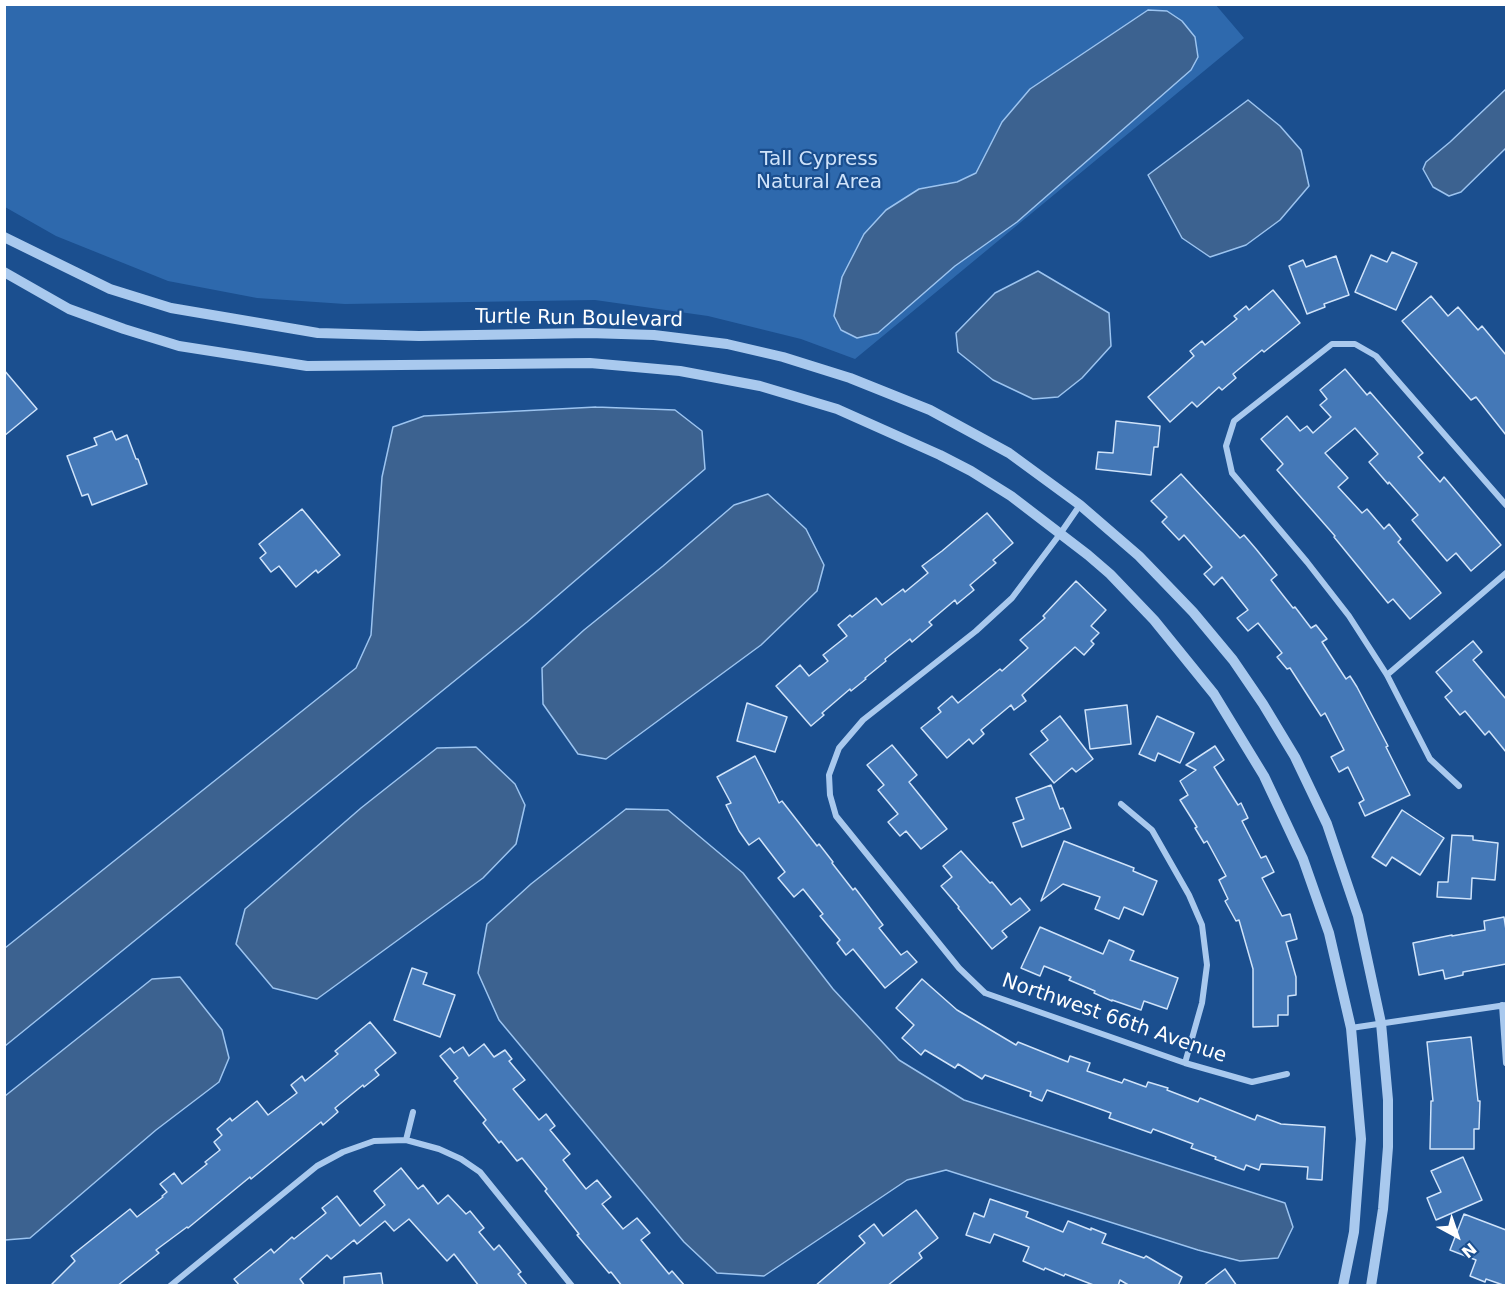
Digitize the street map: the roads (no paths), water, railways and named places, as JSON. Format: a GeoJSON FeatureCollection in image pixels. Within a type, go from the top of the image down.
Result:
{"type":"FeatureCollection","features":[{"type":"Feature","properties":{"kind":"street","name":"Turtle Run Boulevard"},"geometry":{"type":"LineString","coordinates":[[4,237],[110,289],[171,308],[318,333],[419,336],[589,333],[654,335],[727,344],[783,357],[850,378],[930,410],[1009,453],[1080,505],[1139,556],[1193,612],[1233,660],[1295,757],[1327,824],[1358,916],[1381,1023],[1388,1100],[1388,1147],[1383,1209],[1371,1286]]}},
{"type":"Feature","properties":{"kind":"street"},"geometry":{"type":"LineString","coordinates":[[4,272],[69,309],[124,329],[178,346],[272,361],[307,366],[590,363],[680,371],[760,386],[837,409],[940,454],[1011,496],[1110,574],[1154,620],[1214,694],[1264,776],[1303,859],[1329,933],[1351,1028],[1361,1139],[1354,1233],[1343,1286]]}},
{"type":"Feature","properties":{"kind":"street"},"geometry":{"type":"LineString","coordinates":[[1459,786],[1430,759],[1387,675],[1342,607],[1232,473],[1226,446],[1234,421],[1332,344],[1355,344],[1376,356],[1506,505]]}},
{"type":"Feature","properties":{"kind":"street"},"geometry":{"type":"LineString","coordinates":[[1060,534],[1080,505]]}},
{"type":"Feature","properties":{"kind":"street","name":"Northwest 66th Avenue"},"geometry":{"type":"LineString","coordinates":[[1060,534],[1012,598],[976,631],[863,720],[839,748],[829,775],[830,795],[836,816],[959,968],[985,993],[1185,1064],[1252,1082],[1287,1074]]}},
{"type":"Feature","properties":{"kind":"street"},"geometry":{"type":"LineString","coordinates":[[1387,675],[1506,573]]}},
{"type":"Feature","properties":{"kind":"street"},"geometry":{"type":"LineString","coordinates":[[1121,804],[1152,830],[1189,895],[1202,926],[1207,965],[1202,1003],[1185,1064]]}},
{"type":"Feature","properties":{"kind":"street"},"geometry":{"type":"LineString","coordinates":[[1351,1028],[1504,1005],[1506,1063]]}},
{"type":"Feature","properties":{"kind":"street"},"geometry":{"type":"LineString","coordinates":[[406,1140],[413,1112]]}},
{"type":"Feature","properties":{"kind":"street"},"geometry":{"type":"LineString","coordinates":[[170,1286],[317,1166],[343,1152],[374,1142],[406,1140],[439,1149],[461,1159],[480,1172],[572,1286]]}},
{"type":"Feature","properties":{"kind":"park label","name":"Tall Cypress Natural Area"},"geometry":{"type":"Point","coordinates":[819,172]}}]}
